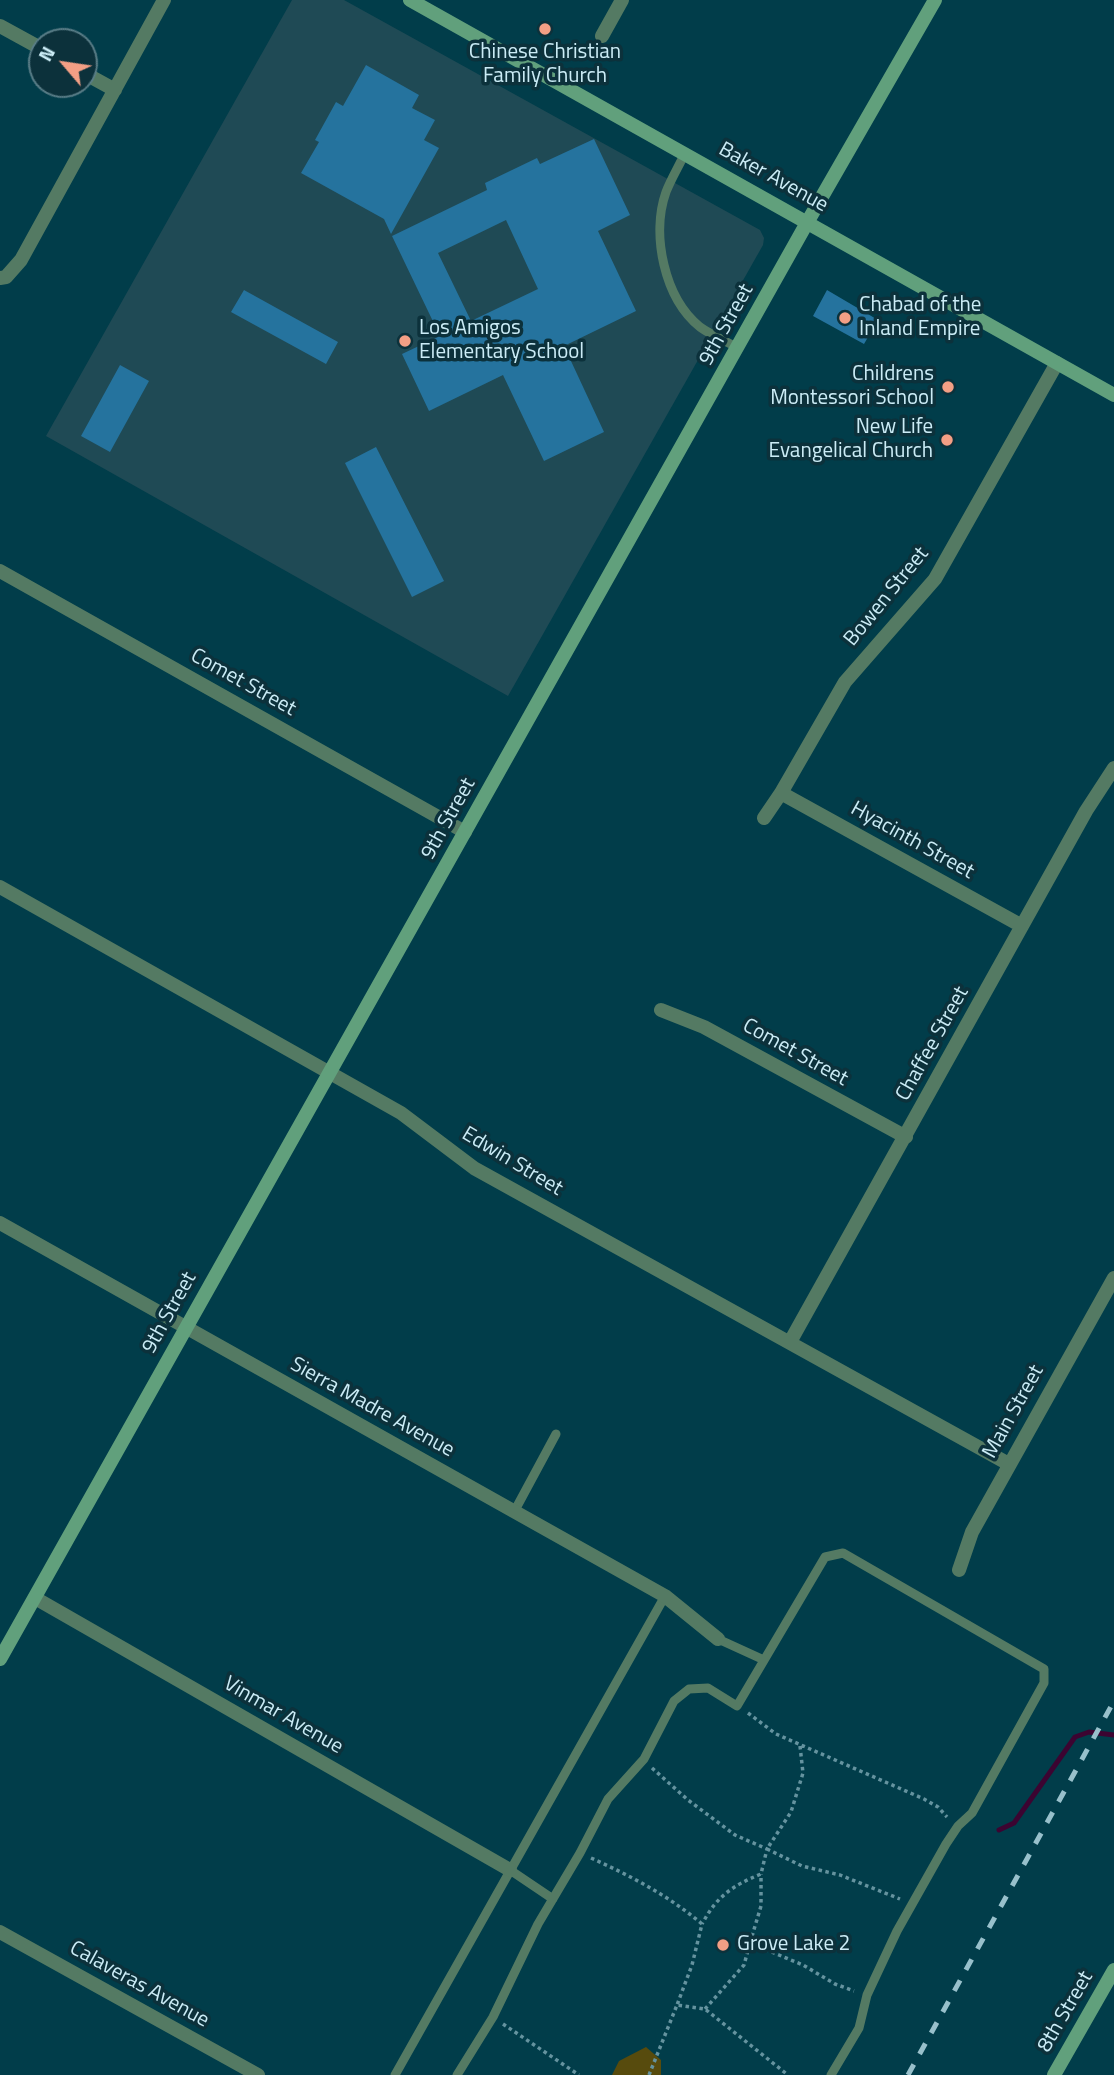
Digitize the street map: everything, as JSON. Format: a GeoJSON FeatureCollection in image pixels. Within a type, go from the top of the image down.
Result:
{"type":"FeatureCollection","features":[{"type":"Feature","properties":{"kind":"street"},"geometry":{"type":"LineString","coordinates":[[3,277],[21,260],[164,0]]}},
{"type":"Feature","properties":{"kind":"street","name":"Baker Avenue"},"geometry":{"type":"LineString","coordinates":[[410,0],[1114,395]]}},
{"type":"Feature","properties":{"kind":"street"},"geometry":{"type":"LineString","coordinates":[[602,36],[622,0]]}},
{"type":"Feature","properties":{"kind":"street","name":"9th Street"},"geometry":{"type":"LineString","coordinates":[[0,1659],[808,221],[935,0]]}},
{"type":"Feature","properties":{"kind":"street"},"geometry":{"type":"LineString","coordinates":[[0,26],[28,41]]}},
{"type":"Feature","properties":{"kind":"street"},"geometry":{"type":"LineString","coordinates":[[98,81],[114,90]]}},
{"type":"Feature","properties":{"kind":"street","name":"Bowen Street"},"geometry":{"type":"LineString","coordinates":[[764,818],[845,682],[935,579],[1057,363]]}},
{"type":"Feature","properties":{"kind":"street","name":"Comet Street"},"geometry":{"type":"LineString","coordinates":[[0,571],[465,832]]}},
{"type":"Feature","properties":{"kind":"street","name":"Chaffee Street"},"geometry":{"type":"LineString","coordinates":[[790,1342],[1086,811],[1114,768]]}},
{"type":"Feature","properties":{"kind":"street","name":"Hyacinth Street"},"geometry":{"type":"LineString","coordinates":[[781,793],[1022,926]]}},
{"type":"Feature","properties":{"kind":"street","name":"Edwin Street"},"geometry":{"type":"LineString","coordinates":[[0,887],[401,1113],[474,1168],[1009,1464]]}},
{"type":"Feature","properties":{"kind":"street","name":"Comet Street"},"geometry":{"type":"LineString","coordinates":[[661,1010],[704,1027],[906,1137]]}},
{"type":"Feature","properties":{"kind":"street","name":"Sierra Madre Avenue"},"geometry":{"type":"LineString","coordinates":[[0,1223],[665,1596],[718,1639]]}},
{"type":"Feature","properties":{"kind":"street","name":"Main Street"},"geometry":{"type":"LineString","coordinates":[[958,1570],[972,1532],[1114,1278]]}},
{"type":"Feature","properties":{"kind":"street","name":"Vinmar Avenue"},"geometry":{"type":"LineString","coordinates":[[34,1598],[510,1871]]}},
{"type":"Feature","properties":{"kind":"street","name":"Calaveras Avenue"},"geometry":{"type":"LineString","coordinates":[[0,1932],[258,2075]]}},
{"type":"Feature","properties":{"kind":"street","name":"8th Street"},"geometry":{"type":"LineString","coordinates":[[1054,2075],[1114,1970]]}},
{"type":"Feature","properties":{"kind":"lane"},"geometry":{"type":"LineString","coordinates":[[685,153],[666,193],[659,223],[668,283],[699,327],[738,348]]}},
{"type":"Feature","properties":{"kind":"lane"},"geometry":{"type":"LineString","coordinates":[[514,1512],[556,1434]]}},
{"type":"Feature","properties":{"kind":"lane"},"geometry":{"type":"LineString","coordinates":[[457,2075],[492,2017],[608,1799],[644,1759],[674,1701],[689,1689],[708,1688],[737,1706],[825,1557],[842,1553],[1044,1669],[1044,1683],[972,1813],[958,1826],[912,1905],[867,1995],[859,2028],[831,2075]]}},
{"type":"Feature","properties":{"kind":"lane"},"geometry":{"type":"LineString","coordinates":[[395,2075],[665,1596]]}},
{"type":"Feature","properties":{"kind":"lane"},"geometry":{"type":"LineString","coordinates":[[718,1639],[764,1660]]}},
{"type":"Feature","properties":{"kind":"lane"},"geometry":{"type":"LineString","coordinates":[[510,1871],[553,1899]]}},
{"type":"Feature","properties":{"kind":"path"},"geometry":{"type":"LineString","coordinates":[[737,1706],[776,1734],[924,1799],[958,1826]]}},
{"type":"Feature","properties":{"kind":"path"},"geometry":{"type":"LineString","coordinates":[[705,2009],[744,1965],[761,1906],[761,1874],[767,1849],[791,1812],[803,1773],[800,1745]]}},
{"type":"Feature","properties":{"kind":"path"},"geometry":{"type":"LineString","coordinates":[[644,1759],[688,1800],[735,1835],[802,1866],[839,1875],[912,1905]]}},
{"type":"Feature","properties":{"kind":"path"},"geometry":{"type":"LineString","coordinates":[[580,1853],[635,1878],[681,1906],[702,1924]]}},
{"type":"Feature","properties":{"kind":"path"},"geometry":{"type":"LineString","coordinates":[[649,2075],[692,1965],[702,1924],[712,1905],[740,1883],[761,1874]]}},
{"type":"Feature","properties":{"kind":"path"},"geometry":{"type":"LineString","coordinates":[[750,1943],[803,1965],[835,1984],[867,1995]]}},
{"type":"Feature","properties":{"kind":"path"},"geometry":{"type":"LineString","coordinates":[[677,2005],[705,2009],[788,2075]]}},
{"type":"Feature","properties":{"kind":"path"},"geometry":{"type":"LineString","coordinates":[[492,2017],[579,2075]]}},
{"type":"Feature","properties":{"kind":"shaded area","name":"Los Amigos Elementary School"},"geometry":{"type":"Polygon","coordinates":[[[292,0],[344,0],[760,230],[764,238],[763,245],[508,696],[46,436],[292,0]]]}},
{"type":"Feature","properties":{"kind":"shaded area"},"geometry":{"type":"Polygon","coordinates":[[[646,2047],[661,2060],[661,2075],[612,2075],[619,2061],[646,2047]]]}},
{"type":"Feature","properties":{"kind":"building"},"geometry":{"type":"Polygon","coordinates":[[[366,65],[419,95],[412,108],[435,120],[424,140],[439,148],[391,234],[384,219],[301,173],[319,142],[315,140],[336,102],[343,106],[366,65]]]}},
{"type":"Feature","properties":{"kind":"building"},"geometry":{"type":"Polygon","coordinates":[[[594,139],[630,215],[598,231],[636,311],[564,346],[604,432],[544,461],[503,375],[429,411],[402,354],[440,336],[392,236],[487,190],[485,183],[537,158],[540,164],[594,139]],[[506,220],[438,253],[471,321],[538,289],[506,220]]]}},
{"type":"Feature","properties":{"kind":"building"},"geometry":{"type":"Polygon","coordinates":[[[244,290],[338,342],[326,364],[231,312],[244,290]]]}},
{"type":"Feature","properties":{"kind":"building","name":"Chabad of the Inland Empire"},"geometry":{"type":"Polygon","coordinates":[[[827,290],[878,320],[864,344],[813,316],[827,290]]]}},
{"type":"Feature","properties":{"kind":"building"},"geometry":{"type":"Polygon","coordinates":[[[120,365],[149,381],[110,452],[81,436],[120,365]]]}},
{"type":"Feature","properties":{"kind":"building"},"geometry":{"type":"Polygon","coordinates":[[[376,447],[444,581],[412,597],[345,463],[376,447]]]}},
{"type":"Feature","properties":{"kind":"waterway"},"geometry":{"type":"LineString","coordinates":[[999,1830],[1014,1823],[1075,1737],[1089,1732],[1114,1735]]}},
{"type":"Feature","properties":{"kind":"railway"},"geometry":{"type":"LineString","coordinates":[[908,2075],[1114,1701]]}},
{"type":"Feature","properties":{"kind":"place","name":"Chinese Christian Family Church"},"geometry":{"type":"Point","coordinates":[545,29]}},
{"type":"Feature","properties":{"kind":"place","name":"Chabad of the Inland Empire"},"geometry":{"type":"Point","coordinates":[845,318]}},
{"type":"Feature","properties":{"kind":"place","name":"Los Amigos Elementary School"},"geometry":{"type":"Point","coordinates":[405,341]}},
{"type":"Feature","properties":{"kind":"place","name":"Childrens Montessori School"},"geometry":{"type":"Point","coordinates":[948,387]}},
{"type":"Feature","properties":{"kind":"place","name":"New Life Evangelical Church"},"geometry":{"type":"Point","coordinates":[947,440]}},
{"type":"Feature","properties":{"kind":"place","name":"Grove Lake 2"},"geometry":{"type":"Point","coordinates":[723,1945]}}]}
